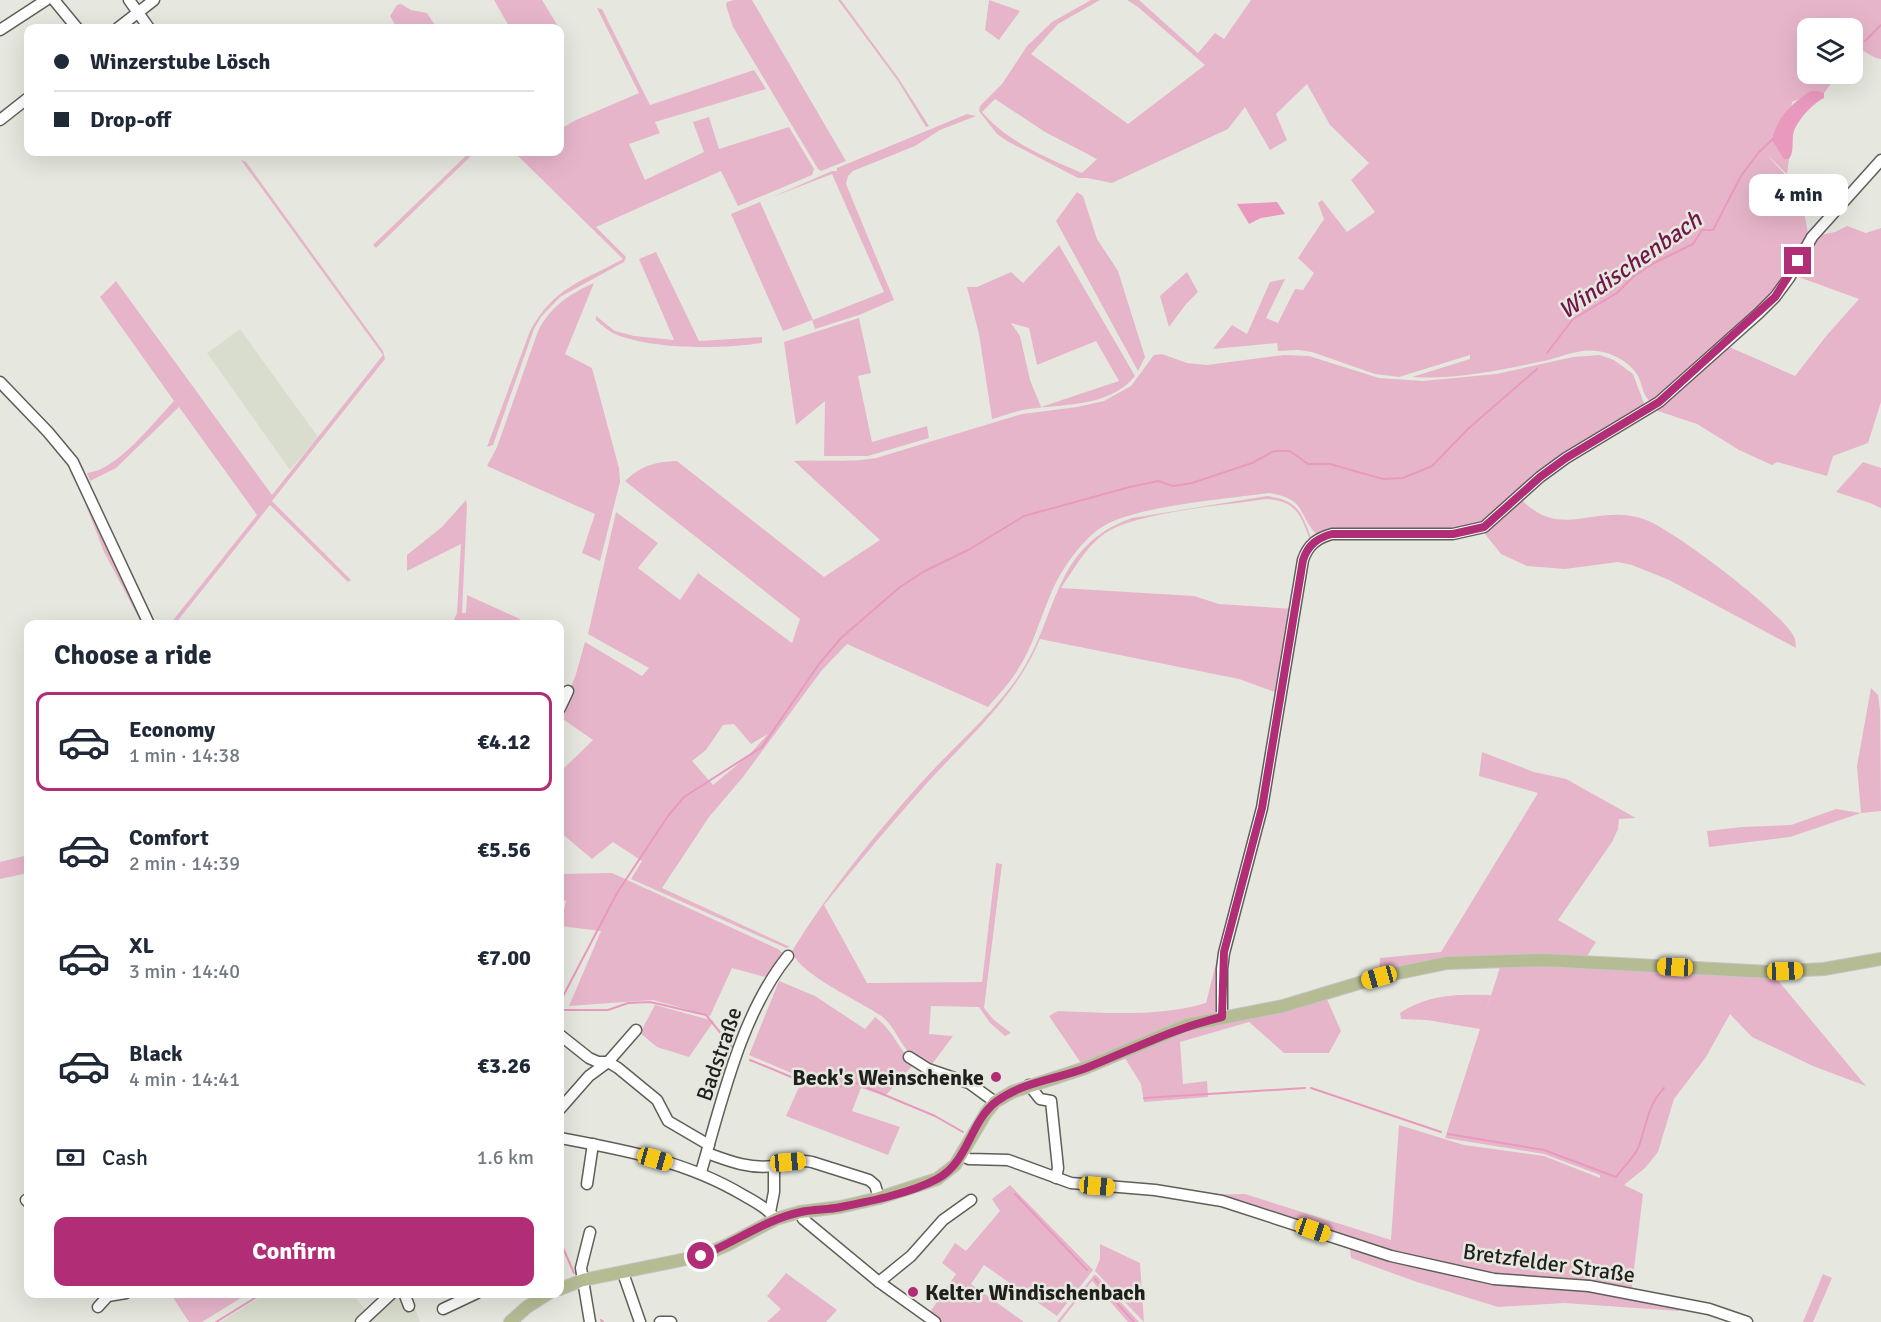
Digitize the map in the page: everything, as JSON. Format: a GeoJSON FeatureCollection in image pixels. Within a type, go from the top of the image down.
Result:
{"type":"FeatureCollection","features":[{"type":"Feature","properties":{"kind":"main road"},"geometry":{"type":"LineString","coordinates":[[564,1287],[583,1280],[701,1256],[727,1245],[773,1216],[840,1207],[879,1198],[937,1179],[955,1165],[962,1156],[978,1125],[995,1102],[1012,1092],[1085,1068],[1187,1025],[1283,1006],[1379,977],[1447,963],[1543,960],[1771,972],[1824,969],[1881,959]]}},
{"type":"Feature","properties":{"kind":"main road"},"geometry":{"type":"LineString","coordinates":[[510,1322],[541,1298]]}},
{"type":"Feature","properties":{"kind":"street"},"geometry":{"type":"LineString","coordinates":[[0,30],[46,0]]}},
{"type":"Feature","properties":{"kind":"street"},"geometry":{"type":"LineString","coordinates":[[54,0],[73,24]]}},
{"type":"Feature","properties":{"kind":"street"},"geometry":{"type":"LineString","coordinates":[[129,0],[146,24]]}},
{"type":"Feature","properties":{"kind":"street"},"geometry":{"type":"LineString","coordinates":[[123,24],[154,0]]}},
{"type":"Feature","properties":{"kind":"street"},"geometry":{"type":"LineString","coordinates":[[0,120],[24,101]]}},
{"type":"Feature","properties":{"kind":"street"},"geometry":{"type":"LineString","coordinates":[[1222,1017],[1224,952],[1262,808],[1303,560],[1310,546],[1316,540],[1332,534],[1453,534],[1484,527],[1540,477],[1566,458],[1659,402],[1759,313],[1789,278],[1812,237],[1881,160]]}},
{"type":"Feature","properties":{"kind":"street"},"geometry":{"type":"LineString","coordinates":[[0,382],[73,462],[147,620]]}},
{"type":"Feature","properties":{"kind":"street"},"geometry":{"type":"LineString","coordinates":[[564,700],[568,691]]}},
{"type":"Feature","properties":{"kind":"street","name":"Badstraße"},"geometry":{"type":"LineString","coordinates":[[701,1172],[756,1007],[774,974],[788,956]]}},
{"type":"Feature","properties":{"kind":"street"},"geometry":{"type":"LineString","coordinates":[[564,1104],[589,1076],[608,1062],[636,1030]]}},
{"type":"Feature","properties":{"kind":"street"},"geometry":{"type":"LineString","coordinates":[[564,1038],[589,1058],[598,1062],[608,1062],[657,1100],[668,1120],[708,1149],[741,1165],[774,1166],[802,1160],[838,1170],[869,1180],[875,1185],[879,1198]]}},
{"type":"Feature","properties":{"kind":"street"},"geometry":{"type":"LineString","coordinates":[[909,1057],[928,1069],[969,1083],[995,1102]]}},
{"type":"Feature","properties":{"kind":"street"},"geometry":{"type":"LineString","coordinates":[[1029,1085],[1040,1099],[1051,1101],[1058,1168],[1056,1178]]}},
{"type":"Feature","properties":{"kind":"street"},"geometry":{"type":"LineString","coordinates":[[564,1139],[701,1172],[773,1216],[774,1166]]}},
{"type":"Feature","properties":{"kind":"street"},"geometry":{"type":"LineString","coordinates":[[587,1184],[592,1144]]}},
{"type":"Feature","properties":{"kind":"street","name":"Bretzfelder Straße"},"geometry":{"type":"LineString","coordinates":[[962,1156],[969,1159],[1008,1160],[1071,1183],[1203,1197],[1251,1210],[1391,1256],[1494,1279],[1588,1286],[1709,1309],[1747,1322]]}},
{"type":"Feature","properties":{"kind":"street"},"geometry":{"type":"LineString","coordinates":[[879,1282],[911,1256],[943,1220],[970,1200]]}},
{"type":"Feature","properties":{"kind":"street"},"geometry":{"type":"LineString","coordinates":[[800,1212],[803,1219],[879,1282],[935,1322]]}},
{"type":"Feature","properties":{"kind":"street"},"geometry":{"type":"LineString","coordinates":[[590,1232],[581,1268],[590,1322]]}},
{"type":"Feature","properties":{"kind":"street"},"geometry":{"type":"LineString","coordinates":[[623,1273],[640,1322]]}},
{"type":"Feature","properties":{"kind":"street"},"geometry":{"type":"LineString","coordinates":[[98,1307],[103,1298]]}},
{"type":"Feature","properties":{"kind":"street"},"geometry":{"type":"LineString","coordinates":[[361,1322],[387,1298]]}},
{"type":"Feature","properties":{"kind":"street"},"geometry":{"type":"LineString","coordinates":[[406,1298],[409,1306]]}},
{"type":"Feature","properties":{"kind":"street"},"geometry":{"type":"LineString","coordinates":[[443,1309],[466,1298]]}},
{"type":"Feature","properties":{"kind":"street"},"geometry":{"type":"LineString","coordinates":[[660,1322],[671,1322]]}},
{"type":"Feature","properties":{"kind":"shaded area"},"geometry":{"type":"Polygon","coordinates":[[[494,0],[542,0],[557,24],[508,24],[494,0]]]}},
{"type":"Feature","properties":{"kind":"shaded area"},"geometry":{"type":"Polygon","coordinates":[[[752,0],[846,161],[821,171],[818,169],[733,27],[726,5],[727,2],[752,0]]]}},
{"type":"Feature","properties":{"kind":"shaded area"},"geometry":{"type":"Polygon","coordinates":[[[838,0],[841,0],[899,79],[929,126],[926,127],[898,81],[838,0]]]}},
{"type":"Feature","properties":{"kind":"shaded area"},"geometry":{"type":"Polygon","coordinates":[[[989,0],[1020,11],[999,40],[985,30],[989,0]]]}},
{"type":"Feature","properties":{"kind":"shaded area"},"geometry":{"type":"Polygon","coordinates":[[[1091,0],[1100,0],[1058,24],[1031,54],[1128,124],[1205,65],[1127,0],[1139,0],[1198,53],[1215,33],[1224,39],[1251,0],[1881,0],[1881,59],[1863,51],[1863,18],[1797,18],[1797,84],[1831,84],[1824,93],[1819,91],[1792,102],[1784,159],[1789,159],[1787,174],[1767,155],[1794,184],[1801,197],[1809,238],[1773,297],[1654,403],[1645,395],[1638,377],[1629,365],[1614,356],[1591,350],[1512,368],[1428,378],[1412,377],[1470,359],[1470,355],[1399,377],[1375,374],[1312,352],[1278,351],[1277,343],[1213,349],[1232,325],[1247,334],[1270,282],[1285,279],[1266,318],[1278,323],[1295,289],[1303,290],[1314,273],[1298,258],[1324,219],[1318,203],[1322,200],[1347,232],[1375,212],[1351,180],[1369,163],[1330,125],[1307,84],[1276,114],[1287,140],[1270,150],[1245,107],[1228,129],[1112,183],[1078,178],[1007,141],[997,134],[979,111],[980,106],[1002,84],[1027,46],[1052,22],[1091,0]],[[995,99],[982,112],[1016,141],[1082,173],[1097,159],[1045,132],[995,99]]]}},
{"type":"Feature","properties":{"kind":"shaded area"},"geometry":{"type":"Polygon","coordinates":[[[401,4],[411,10],[427,13],[434,24],[395,24],[390,16],[397,5],[401,4]]]}},
{"type":"Feature","properties":{"kind":"shaded area"},"geometry":{"type":"Polygon","coordinates":[[[597,8],[602,9],[650,105],[754,70],[766,89],[655,122],[660,133],[629,144],[645,180],[704,152],[693,122],[709,117],[719,149],[789,127],[814,169],[812,175],[738,206],[721,171],[596,227],[626,257],[624,262],[560,297],[541,317],[534,329],[493,445],[487,447],[530,331],[539,316],[549,304],[570,287],[623,259],[518,156],[564,156],[564,127],[639,93],[597,8]]]}},
{"type":"Feature","properties":{"kind":"shaded area"},"geometry":{"type":"Polygon","coordinates":[[[1811,91],[1824,93],[1824,98],[1799,122],[1793,134],[1791,156],[1789,159],[1784,159],[1772,140],[1774,132],[1786,111],[1811,91]]]}},
{"type":"Feature","properties":{"kind":"shaded area"},"geometry":{"type":"Polygon","coordinates":[[[967,114],[976,116],[940,130],[915,146],[853,171],[848,176],[846,184],[894,300],[859,315],[815,329],[812,320],[783,331],[731,214],[760,202],[813,320],[884,292],[832,174],[770,198],[967,114]]]}},
{"type":"Feature","properties":{"kind":"shaded area"},"geometry":{"type":"Polygon","coordinates":[[[466,156],[471,156],[376,248],[373,245],[466,156]]]}},
{"type":"Feature","properties":{"kind":"shaded area"},"geometry":{"type":"Polygon","coordinates":[[[241,160],[246,162],[383,351],[385,359],[272,501],[351,580],[348,582],[270,505],[178,620],[173,620],[257,515],[179,407],[116,468],[90,481],[87,473],[110,464],[122,455],[174,401],[100,297],[116,281],[272,495],[383,355],[241,160]]]}},
{"type":"Feature","properties":{"kind":"shaded area"},"geometry":{"type":"Polygon","coordinates":[[[1077,192],[1083,196],[1097,239],[1118,271],[1145,357],[1138,371],[1056,221],[1077,192]]]}},
{"type":"Feature","properties":{"kind":"shaded area"},"geometry":{"type":"Polygon","coordinates":[[[1277,202],[1285,214],[1261,218],[1249,224],[1237,204],[1277,202]]]}},
{"type":"Feature","properties":{"kind":"shaded area"},"geometry":{"type":"Polygon","coordinates":[[[1847,226],[1866,233],[1881,228],[1881,402],[1868,443],[1833,456],[1827,476],[1777,462],[1772,465],[1739,450],[1697,424],[1658,411],[1657,407],[1725,345],[1795,376],[1859,299],[1793,275],[1816,236],[1835,232],[1847,226]]]}},
{"type":"Feature","properties":{"kind":"shaded area"},"geometry":{"type":"Polygon","coordinates":[[[1059,245],[1135,376],[1124,387],[1098,399],[1023,410],[992,419],[979,334],[967,287],[977,287],[1011,272],[1023,283],[1059,245]],[[1011,323],[1020,336],[1030,380],[1041,407],[1119,381],[1096,341],[1037,365],[1029,328],[1011,323]]]}},
{"type":"Feature","properties":{"kind":"shaded area"},"geometry":{"type":"Polygon","coordinates":[[[656,252],[699,341],[762,337],[762,343],[687,347],[648,343],[607,330],[596,320],[596,316],[615,331],[634,336],[674,340],[639,259],[656,252]]]}},
{"type":"Feature","properties":{"kind":"shaded area"},"geometry":{"type":"Polygon","coordinates":[[[1187,272],[1198,292],[1169,327],[1160,296],[1187,272]]]}},
{"type":"Feature","properties":{"kind":"shaded area"},"geometry":{"type":"Polygon","coordinates":[[[594,283],[565,354],[592,368],[619,468],[620,482],[600,561],[582,553],[595,514],[487,466],[497,447],[543,322],[562,302],[594,283]]]}},
{"type":"Feature","properties":{"kind":"shaded area"},"geometry":{"type":"Polygon","coordinates":[[[859,318],[871,373],[858,376],[872,442],[927,426],[929,438],[868,456],[824,456],[825,401],[796,425],[784,342],[859,318]]]}},
{"type":"Feature","properties":{"kind":"shaded area"},"geometry":{"type":"Polygon","coordinates":[[[240,329],[318,437],[290,470],[207,353],[240,329]]]}},
{"type":"Feature","properties":{"kind":"shaded area"},"geometry":{"type":"Polygon","coordinates":[[[1162,354],[1187,363],[1207,365],[1284,355],[1309,356],[1379,378],[1423,381],[1496,374],[1573,357],[1600,355],[1614,360],[1633,374],[1645,406],[1577,448],[1485,523],[1453,532],[1317,535],[1295,503],[1290,499],[1269,493],[1155,509],[1113,521],[1099,529],[1078,549],[1060,574],[1023,662],[988,707],[847,644],[822,670],[743,777],[709,817],[662,888],[790,947],[786,948],[631,879],[642,861],[613,842],[592,859],[564,835],[564,768],[593,740],[564,720],[564,706],[585,642],[642,676],[649,668],[588,634],[616,512],[658,543],[638,568],[680,600],[698,573],[792,643],[800,619],[625,481],[637,471],[649,465],[677,461],[824,577],[880,540],[794,461],[876,458],[1022,414],[1104,401],[1131,386],[1154,355],[1162,354]],[[734,724],[723,725],[706,750],[692,761],[713,785],[749,755],[768,734],[751,744],[734,724]]]}},
{"type":"Feature","properties":{"kind":"shaded area"},"geometry":{"type":"Polygon","coordinates":[[[1863,462],[1881,468],[1881,508],[1836,492],[1863,462]]]}},
{"type":"Feature","properties":{"kind":"shaded area"},"geometry":{"type":"Polygon","coordinates":[[[1267,496],[1286,501],[1298,510],[1309,531],[1311,543],[1301,518],[1292,507],[1286,503],[1267,499],[1159,515],[1118,526],[1104,534],[1086,552],[1061,588],[1194,596],[1219,604],[1294,609],[1280,694],[1239,679],[1040,639],[1030,660],[1005,698],[901,812],[824,905],[867,983],[982,982],[996,863],[1002,864],[984,1008],[994,1020],[1011,1033],[1005,1036],[990,1023],[979,1007],[931,1006],[929,1034],[953,1036],[930,1067],[920,1062],[907,1050],[885,1019],[817,977],[796,960],[792,951],[836,886],[868,845],[919,785],[997,703],[1020,674],[1033,652],[1061,584],[1072,564],[1086,546],[1106,530],[1132,518],[1267,496]]]}},
{"type":"Feature","properties":{"kind":"shaded area"},"geometry":{"type":"Polygon","coordinates":[[[1518,496],[1534,510],[1549,517],[1564,520],[1627,515],[1660,527],[1702,555],[1751,593],[1787,627],[1795,639],[1796,648],[1669,580],[1632,565],[1618,562],[1565,569],[1527,566],[1501,554],[1485,534],[1484,527],[1518,496]]]}},
{"type":"Feature","properties":{"kind":"shaded area"},"geometry":{"type":"Polygon","coordinates":[[[84,500],[90,503],[106,547],[143,620],[140,620],[104,552],[84,500]]]}},
{"type":"Feature","properties":{"kind":"shaded area"},"geometry":{"type":"Polygon","coordinates":[[[466,500],[462,613],[466,613],[467,595],[520,620],[454,620],[457,613],[461,544],[407,571],[407,555],[442,527],[466,500]]]}},
{"type":"Feature","properties":{"kind":"shaded area"},"geometry":{"type":"Polygon","coordinates":[[[1871,688],[1878,695],[1880,710],[1881,811],[1861,813],[1857,766],[1871,688]]]}},
{"type":"Feature","properties":{"kind":"shaded area"},"geometry":{"type":"Polygon","coordinates":[[[1482,752],[1534,772],[1566,779],[1636,818],[1619,819],[1618,829],[1612,842],[1558,920],[1596,942],[1583,962],[1495,960],[1379,977],[1380,958],[1441,952],[1538,793],[1479,776],[1482,752]]]}},
{"type":"Feature","properties":{"kind":"shaded area"},"geometry":{"type":"Polygon","coordinates":[[[1836,809],[1861,813],[1790,837],[1709,847],[1707,831],[1791,825],[1836,809]]]}},
{"type":"Feature","properties":{"kind":"shaded area"},"geometry":{"type":"Polygon","coordinates":[[[24,856],[24,874],[0,879],[0,862],[24,856]]]}},
{"type":"Feature","properties":{"kind":"shaded area"},"geometry":{"type":"Polygon","coordinates":[[[612,873],[778,949],[784,954],[769,978],[732,968],[710,1016],[653,1000],[569,1006],[601,931],[564,926],[566,901],[564,901],[564,874],[612,873]]]}},
{"type":"Feature","properties":{"kind":"shaded area"},"geometry":{"type":"Polygon","coordinates":[[[1220,947],[1218,1009],[1212,1015],[1083,1066],[1049,1016],[1058,1011],[1151,1012],[1206,1003],[1220,947]]]}},
{"type":"Feature","properties":{"kind":"shaded area"},"geometry":{"type":"Polygon","coordinates":[[[1501,964],[1771,972],[1866,1086],[1813,1066],[1752,1037],[1730,1014],[1706,1057],[1674,1099],[1658,1152],[1645,1168],[1624,1185],[1643,1194],[1631,1294],[1679,1303],[1679,1311],[1564,1303],[1498,1307],[1414,1281],[1351,1258],[1349,1242],[1193,1195],[1245,1194],[1391,1240],[1399,1125],[1464,1145],[1544,1156],[1600,1178],[1600,1175],[1544,1154],[1445,1138],[1480,1029],[1427,1020],[1401,1019],[1400,1013],[1421,1002],[1444,996],[1491,995],[1482,1024],[1501,964]]]}},
{"type":"Feature","properties":{"kind":"shaded area"},"geometry":{"type":"Polygon","coordinates":[[[779,981],[815,996],[865,1029],[875,1017],[887,1028],[914,1064],[885,1096],[861,1088],[852,1111],[900,1127],[888,1155],[786,1116],[803,1078],[749,1055],[779,981]]]}},
{"type":"Feature","properties":{"kind":"shaded area"},"geometry":{"type":"Polygon","coordinates":[[[1326,997],[1341,1031],[1329,1053],[1284,1053],[1249,1022],[1180,1042],[1183,1084],[1207,1081],[1208,1097],[1144,1102],[1141,1084],[1123,1055],[1189,1028],[1326,997]]]}},
{"type":"Feature","properties":{"kind":"shaded area"},"geometry":{"type":"Polygon","coordinates":[[[655,1005],[714,1021],[689,1057],[657,1047],[640,1033],[655,1005]]]}},
{"type":"Feature","properties":{"kind":"shaded area"},"geometry":{"type":"Polygon","coordinates":[[[1010,1185],[1093,1270],[1057,1316],[984,1265],[971,1284],[1024,1322],[938,1322],[928,1315],[956,1274],[942,1263],[955,1243],[966,1251],[1000,1211],[992,1199],[1010,1185]]]}},
{"type":"Feature","properties":{"kind":"shaded area"},"geometry":{"type":"Polygon","coordinates":[[[1100,1244],[1140,1263],[1144,1322],[1095,1271],[1100,1259],[1100,1244]]]}},
{"type":"Feature","properties":{"kind":"shaded area"},"geometry":{"type":"Polygon","coordinates":[[[786,1273],[837,1310],[826,1322],[767,1322],[781,1309],[767,1296],[786,1273]]]}},
{"type":"Feature","properties":{"kind":"shaded area"},"geometry":{"type":"Polygon","coordinates":[[[1823,1274],[1832,1278],[1813,1322],[1803,1322],[1823,1274]]]}},
{"type":"Feature","properties":{"kind":"shaded area"},"geometry":{"type":"Polygon","coordinates":[[[1094,1275],[1139,1322],[1128,1322],[1092,1281],[1060,1322],[1057,1322],[1094,1275]]]}},
{"type":"Feature","properties":{"kind":"shaded area"},"geometry":{"type":"Polygon","coordinates":[[[173,1298],[241,1298],[202,1322],[189,1322],[173,1298]]]}},
{"type":"Feature","properties":{"kind":"shaded area"},"geometry":{"type":"Polygon","coordinates":[[[259,1298],[355,1298],[367,1311],[381,1298],[411,1298],[420,1322],[220,1322],[259,1298]]]}},
{"type":"Feature","properties":{"kind":"waterway","name":"Windischenbach"},"geometry":{"type":"LineString","coordinates":[[1865,41],[1881,25]]}},
{"type":"Feature","properties":{"kind":"waterway","name":"Windischenbach"},"geometry":{"type":"LineString","coordinates":[[1547,353],[1573,319],[1617,293],[1634,276],[1654,263],[1693,244],[1702,230],[1713,230],[1741,176],[1759,152],[1774,138]]}},
{"type":"Feature","properties":{"kind":"waterway","name":"Windischenbach"},"geometry":{"type":"LineString","coordinates":[[564,994],[617,893],[668,816],[684,797],[762,747],[819,664],[841,638],[900,587],[923,572],[970,549],[1024,516],[1158,481],[1173,486],[1192,483],[1252,463],[1274,451],[1290,451],[1308,464],[1330,464],[1383,479],[1403,478],[1432,466],[1469,428],[1537,369]]}},
{"type":"Feature","properties":{"kind":"waterway"},"geometry":{"type":"LineString","coordinates":[[564,1010],[608,1010],[628,1003],[650,1002],[706,1015],[732,1047]]}},
{"type":"Feature","properties":{"kind":"waterway"},"geometry":{"type":"LineString","coordinates":[[750,1060],[801,1081],[821,1086],[856,1083],[935,1116],[963,1132]]}},
{"type":"Feature","properties":{"kind":"waterway"},"geometry":{"type":"LineString","coordinates":[[1144,1098],[1305,1088]]}},
{"type":"Feature","properties":{"kind":"waterway"},"geometry":{"type":"LineString","coordinates":[[1311,1088],[1441,1132]]}},
{"type":"Feature","properties":{"kind":"waterway"},"geometry":{"type":"LineString","coordinates":[[1448,1134],[1544,1150],[1616,1177],[1637,1150],[1651,1108],[1664,1088]]}},
{"type":"Feature","properties":{"kind":"waterway"},"geometry":{"type":"LineString","coordinates":[[1015,1194],[1087,1270]]}},
{"type":"Feature","properties":{"kind":"waterway"},"geometry":{"type":"LineString","coordinates":[[564,1250],[574,1273]]}},
{"type":"Feature","properties":{"kind":"waterway"},"geometry":{"type":"LineString","coordinates":[[1095,1279],[1134,1322]]}},
{"type":"Feature","properties":{"kind":"waterway","name":"Windischenbach"},"geometry":{"type":"LineString","coordinates":[[216,1322],[255,1298]]}},
{"type":"Feature","properties":{"kind":"place","name":"Beck's Weinschenke"},"geometry":{"type":"Point","coordinates":[996,1077]}},
{"type":"Feature","properties":{"kind":"place","name":"Kelter Windischenbach"},"geometry":{"type":"Point","coordinates":[913,1292]}},
{"type":"Feature","properties":{"kind":"route"},"geometry":{"type":"LineString","coordinates":[[701,1256],[776,1220],[800,1212],[840,1207],[879,1198],[937,1179],[949,1171],[962,1156],[970,1138],[995,1102],[1012,1092],[1085,1068],[1187,1025],[1222,1017],[1224,952],[1262,808],[1303,560],[1310,546],[1316,540],[1332,534],[1453,534],[1484,527],[1540,477],[1578,449],[1659,402],[1775,297],[1798,261]]}}]}
